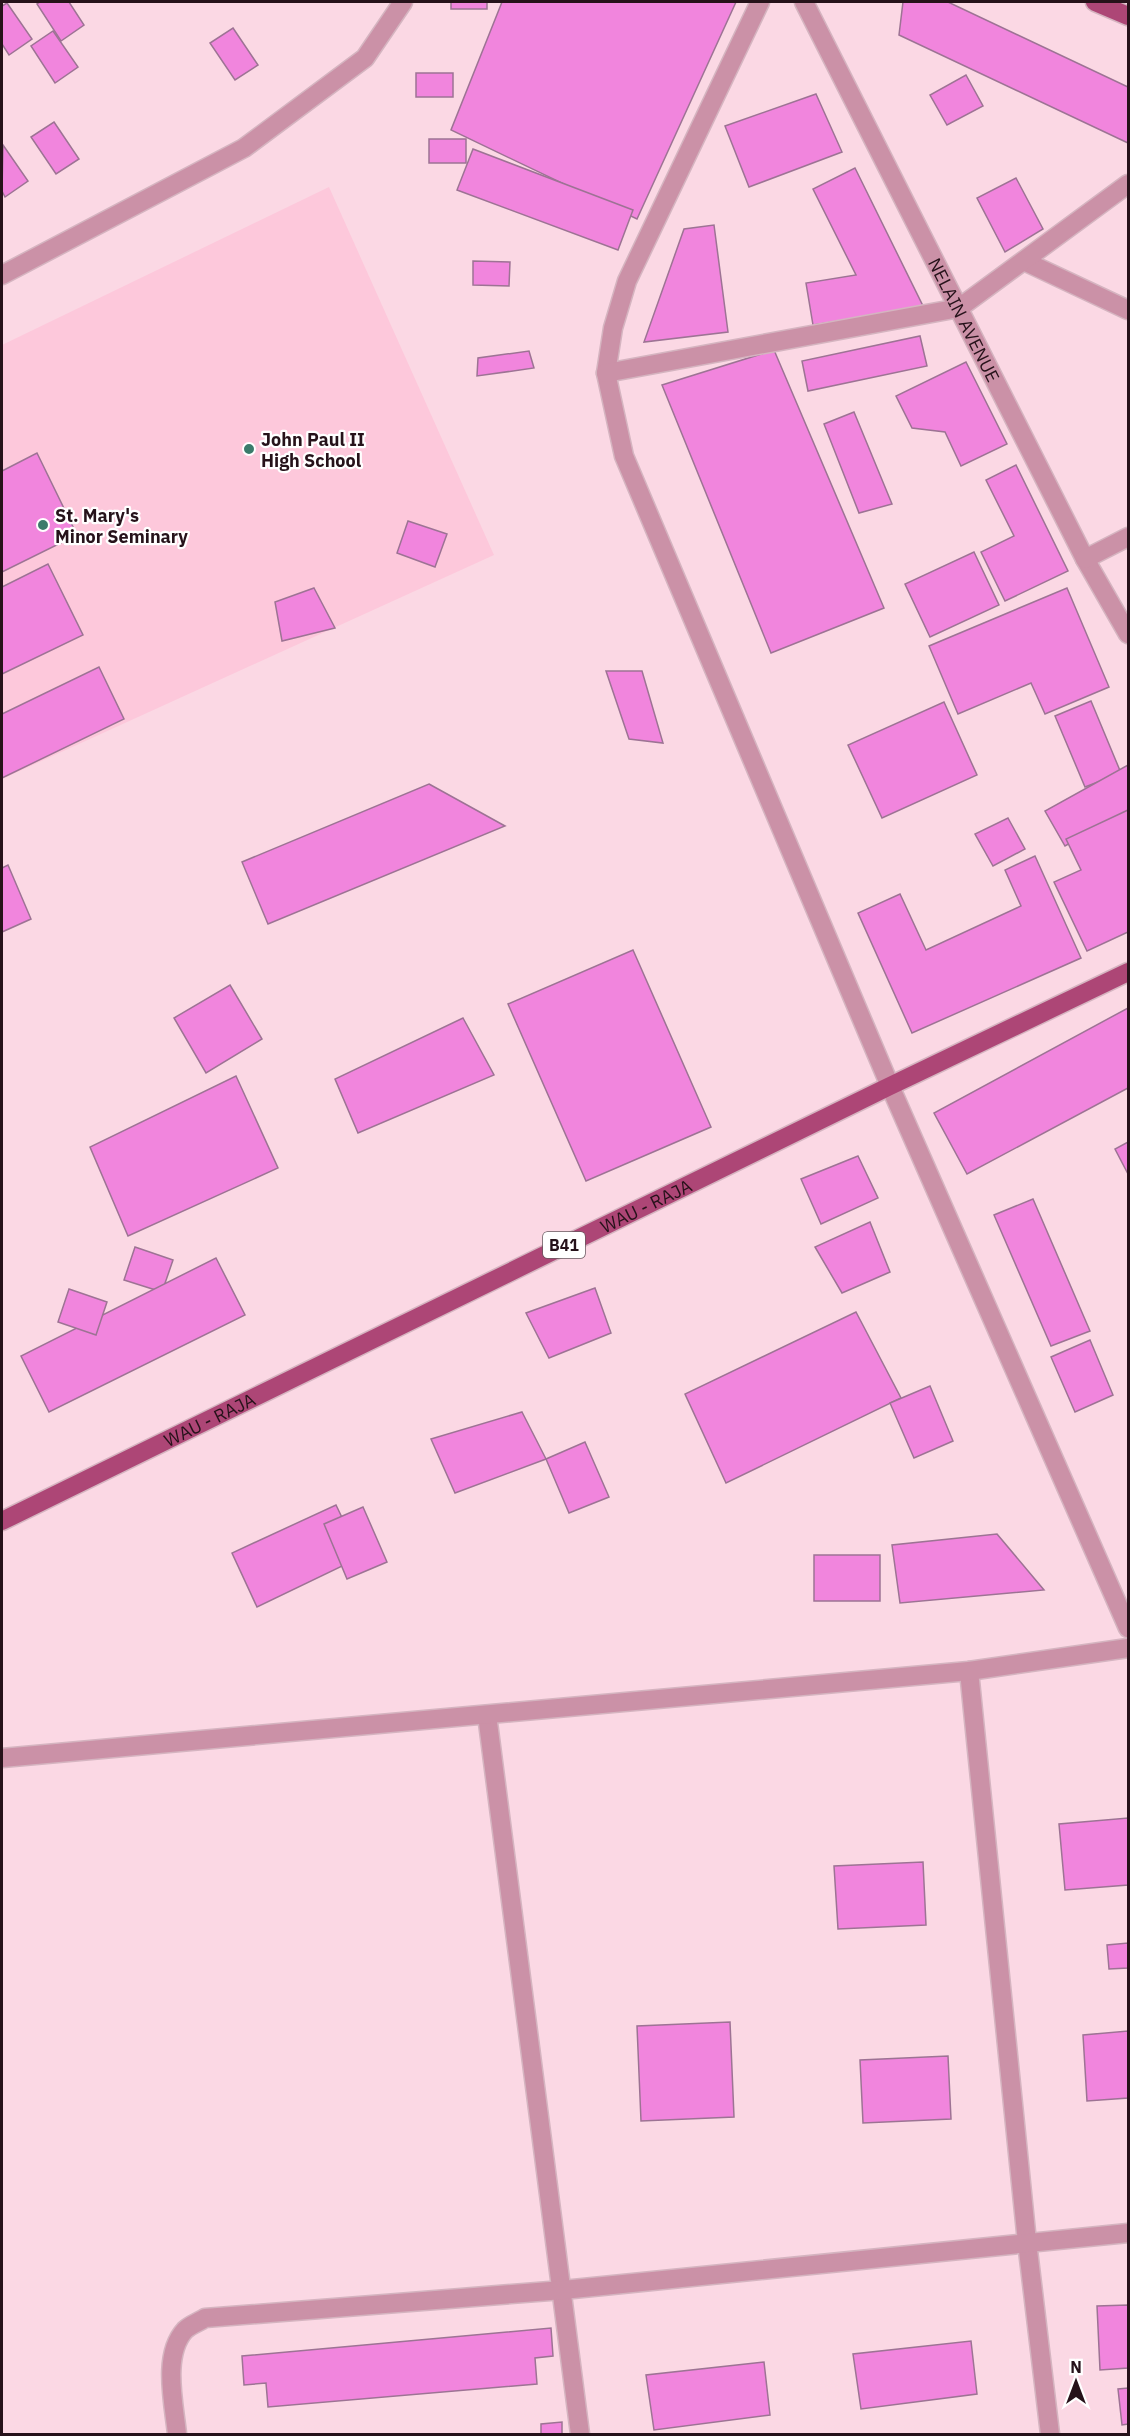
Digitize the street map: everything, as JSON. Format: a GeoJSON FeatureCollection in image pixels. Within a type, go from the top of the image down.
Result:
{"type":"FeatureCollection","features":[{"type":"Feature","properties":{"kind":"main road"},"geometry":{"type":"LineString","coordinates":[[1095,2],[1128,16]]}},
{"type":"Feature","properties":{"kind":"main road","name":"WAU - RAJA"},"geometry":{"type":"LineString","coordinates":[[2,1521],[890,1086],[1128,972]]}},
{"type":"Feature","properties":{"kind":"street"},"geometry":{"type":"LineString","coordinates":[[2,275],[244,148],[365,58],[403,2]]}},
{"type":"Feature","properties":{"kind":"street"},"geometry":{"type":"LineString","coordinates":[[760,2],[627,281],[613,328],[606,373],[624,456],[890,1086],[1128,1628]]}},
{"type":"Feature","properties":{"kind":"street","name":"NELAIN AVENUE"},"geometry":{"type":"LineString","coordinates":[[804,2],[1085,559],[1128,634]]}},
{"type":"Feature","properties":{"kind":"street"},"geometry":{"type":"LineString","coordinates":[[606,373],[959,308],[1128,184]]}},
{"type":"Feature","properties":{"kind":"street"},"geometry":{"type":"LineString","coordinates":[[1024,261],[1128,310]]}},
{"type":"Feature","properties":{"kind":"street"},"geometry":{"type":"LineString","coordinates":[[1085,559],[1128,537]]}},
{"type":"Feature","properties":{"kind":"street"},"geometry":{"type":"LineString","coordinates":[[2,1758],[969,1671],[1128,1648]]}},
{"type":"Feature","properties":{"kind":"street"},"geometry":{"type":"LineString","coordinates":[[969,1671],[1027,2242],[1050,2434]]}},
{"type":"Feature","properties":{"kind":"street"},"geometry":{"type":"LineString","coordinates":[[487,1715],[580,2434]]}},
{"type":"Feature","properties":{"kind":"street"},"geometry":{"type":"LineString","coordinates":[[177,2434],[170,2364],[176,2344],[186,2329],[205,2318],[563,2290],[1128,2233]]}},
{"type":"Feature","properties":{"kind":"shaded area","name":"John Paul II High School"},"geometry":{"type":"Polygon","coordinates":[[[329,187],[494,555],[2,779],[2,345],[329,187]]]}},
{"type":"Feature","properties":{"kind":"building"},"geometry":{"type":"Polygon","coordinates":[[[40,2],[69,2],[84,25],[61,41],[37,4],[40,2]]]}},
{"type":"Feature","properties":{"kind":"building"},"geometry":{"type":"Polygon","coordinates":[[[451,2],[487,2],[487,9],[451,9],[451,2]]]}},
{"type":"Feature","properties":{"kind":"building"},"geometry":{"type":"Polygon","coordinates":[[[502,2],[736,2],[637,219],[451,130],[502,2]]]}},
{"type":"Feature","properties":{"kind":"building"},"geometry":{"type":"Polygon","coordinates":[[[903,2],[948,2],[1128,87],[1128,143],[899,35],[903,2]]]}},
{"type":"Feature","properties":{"kind":"building"},"geometry":{"type":"Polygon","coordinates":[[[7,3],[32,39],[9,55],[2,44],[2,6],[7,3]]]}},
{"type":"Feature","properties":{"kind":"building"},"geometry":{"type":"Polygon","coordinates":[[[233,28],[258,65],[235,80],[210,43],[233,28]]]}},
{"type":"Feature","properties":{"kind":"building"},"geometry":{"type":"Polygon","coordinates":[[[53,31],[78,67],[55,83],[31,46],[53,31]]]}},
{"type":"Feature","properties":{"kind":"building"},"geometry":{"type":"Polygon","coordinates":[[[416,73],[453,73],[453,97],[416,97],[416,73]]]}},
{"type":"Feature","properties":{"kind":"building"},"geometry":{"type":"Polygon","coordinates":[[[966,75],[983,106],[947,125],[930,95],[966,75]]]}},
{"type":"Feature","properties":{"kind":"building"},"geometry":{"type":"Polygon","coordinates":[[[816,94],[842,152],[749,187],[725,126],[816,94]]]}},
{"type":"Feature","properties":{"kind":"building"},"geometry":{"type":"Polygon","coordinates":[[[54,122],[79,159],[56,174],[31,137],[54,122]]]}},
{"type":"Feature","properties":{"kind":"building"},"geometry":{"type":"Polygon","coordinates":[[[429,139],[466,139],[466,163],[429,163],[429,139]]]}},
{"type":"Feature","properties":{"kind":"building"},"geometry":{"type":"Polygon","coordinates":[[[3,145],[28,181],[5,197],[2,191],[3,145]]]}},
{"type":"Feature","properties":{"kind":"building"},"geometry":{"type":"Polygon","coordinates":[[[473,149],[633,210],[618,250],[457,190],[473,149]]]}},
{"type":"Feature","properties":{"kind":"building"},"geometry":{"type":"Polygon","coordinates":[[[855,168],[924,308],[813,325],[806,283],[856,275],[813,189],[855,168]]]}},
{"type":"Feature","properties":{"kind":"building"},"geometry":{"type":"Polygon","coordinates":[[[1016,178],[1043,229],[1005,252],[977,198],[1016,178]]]}},
{"type":"Feature","properties":{"kind":"building"},"geometry":{"type":"Polygon","coordinates":[[[714,225],[728,332],[644,342],[684,229],[714,225]]]}},
{"type":"Feature","properties":{"kind":"building"},"geometry":{"type":"Polygon","coordinates":[[[473,261],[510,262],[509,286],[473,285],[473,261]]]}},
{"type":"Feature","properties":{"kind":"building"},"geometry":{"type":"Polygon","coordinates":[[[920,336],[927,366],[808,391],[802,361],[920,336]]]}},
{"type":"Feature","properties":{"kind":"building"},"geometry":{"type":"Polygon","coordinates":[[[774,350],[884,608],[771,653],[662,385],[774,350]]]}},
{"type":"Feature","properties":{"kind":"building"},"geometry":{"type":"Polygon","coordinates":[[[529,351],[534,368],[477,376],[478,358],[529,351]]]}},
{"type":"Feature","properties":{"kind":"building"},"geometry":{"type":"Polygon","coordinates":[[[966,362],[1007,444],[961,466],[945,432],[912,428],[896,396],[966,362]]]}},
{"type":"Feature","properties":{"kind":"building"},"geometry":{"type":"Polygon","coordinates":[[[854,412],[892,504],[859,513],[824,424],[854,412]]]}},
{"type":"Feature","properties":{"kind":"building"},"geometry":{"type":"Polygon","coordinates":[[[37,453],[77,535],[2,572],[2,471],[37,453]]]}},
{"type":"Feature","properties":{"kind":"building"},"geometry":{"type":"Polygon","coordinates":[[[1016,465],[1068,571],[1005,601],[981,552],[1014,536],[986,480],[1016,465]]]}},
{"type":"Feature","properties":{"kind":"building"},"geometry":{"type":"Polygon","coordinates":[[[408,521],[447,534],[435,567],[397,553],[408,521]]]}},
{"type":"Feature","properties":{"kind":"building"},"geometry":{"type":"Polygon","coordinates":[[[974,552],[999,605],[930,637],[905,584],[974,552]]]}},
{"type":"Feature","properties":{"kind":"building"},"geometry":{"type":"Polygon","coordinates":[[[48,564],[83,635],[2,674],[2,587],[48,564]]]}},
{"type":"Feature","properties":{"kind":"building"},"geometry":{"type":"Polygon","coordinates":[[[314,588],[335,628],[282,641],[275,602],[314,588]]]}},
{"type":"Feature","properties":{"kind":"building"},"geometry":{"type":"Polygon","coordinates":[[[1067,588],[1109,687],[1045,714],[1031,683],[958,714],[929,646],[1067,588]]]}},
{"type":"Feature","properties":{"kind":"building"},"geometry":{"type":"Polygon","coordinates":[[[99,667],[124,719],[2,778],[2,714],[99,667]]]}},
{"type":"Feature","properties":{"kind":"building"},"geometry":{"type":"Polygon","coordinates":[[[606,671],[642,671],[663,743],[629,739],[606,671]]]}},
{"type":"Feature","properties":{"kind":"building"},"geometry":{"type":"Polygon","coordinates":[[[1091,701],[1121,773],[1085,787],[1055,716],[1091,701]]]}},
{"type":"Feature","properties":{"kind":"building"},"geometry":{"type":"Polygon","coordinates":[[[944,702],[977,775],[882,818],[848,745],[944,702]]]}},
{"type":"Feature","properties":{"kind":"building"},"geometry":{"type":"Polygon","coordinates":[[[1128,765],[1128,811],[1065,846],[1045,811],[1128,765]]]}},
{"type":"Feature","properties":{"kind":"building"},"geometry":{"type":"Polygon","coordinates":[[[429,784],[505,826],[268,924],[242,862],[429,784]]]}},
{"type":"Feature","properties":{"kind":"building"},"geometry":{"type":"Polygon","coordinates":[[[1128,810],[1128,932],[1087,951],[1054,882],[1081,870],[1066,839],[1128,810]]]}},
{"type":"Feature","properties":{"kind":"building"},"geometry":{"type":"Polygon","coordinates":[[[1008,818],[1025,849],[993,866],[975,834],[1008,818]]]}},
{"type":"Feature","properties":{"kind":"building"},"geometry":{"type":"Polygon","coordinates":[[[1035,856],[1081,958],[912,1033],[858,913],[900,894],[926,950],[1021,906],[1005,870],[1035,856]]]}},
{"type":"Feature","properties":{"kind":"building"},"geometry":{"type":"Polygon","coordinates":[[[8,865],[31,919],[2,932],[2,868],[8,865]]]}},
{"type":"Feature","properties":{"kind":"building"},"geometry":{"type":"Polygon","coordinates":[[[633,950],[711,1127],[586,1181],[508,1004],[633,950]]]}},
{"type":"Feature","properties":{"kind":"building"},"geometry":{"type":"Polygon","coordinates":[[[230,985],[262,1039],[206,1073],[174,1018],[230,985]]]}},
{"type":"Feature","properties":{"kind":"building"},"geometry":{"type":"Polygon","coordinates":[[[1128,1008],[1128,1088],[967,1174],[934,1113],[1128,1008]]]}},
{"type":"Feature","properties":{"kind":"building"},"geometry":{"type":"Polygon","coordinates":[[[463,1018],[494,1075],[358,1133],[335,1079],[463,1018]]]}},
{"type":"Feature","properties":{"kind":"building"},"geometry":{"type":"Polygon","coordinates":[[[236,1076],[278,1168],[128,1236],[90,1147],[236,1076]]]}},
{"type":"Feature","properties":{"kind":"building"},"geometry":{"type":"Polygon","coordinates":[[[1128,1142],[1128,1174],[1115,1149],[1128,1142]]]}},
{"type":"Feature","properties":{"kind":"building"},"geometry":{"type":"Polygon","coordinates":[[[858,1156],[878,1198],[821,1224],[801,1179],[858,1156]]]}},
{"type":"Feature","properties":{"kind":"building"},"geometry":{"type":"Polygon","coordinates":[[[1033,1199],[1090,1331],[1051,1346],[994,1215],[1033,1199]]]}},
{"type":"Feature","properties":{"kind":"building"},"geometry":{"type":"Polygon","coordinates":[[[870,1222],[890,1272],[842,1293],[815,1247],[870,1222]]]}},
{"type":"Feature","properties":{"kind":"building"},"geometry":{"type":"Polygon","coordinates":[[[135,1247],[173,1260],[162,1292],[124,1280],[135,1247]]]}},
{"type":"Feature","properties":{"kind":"building"},"geometry":{"type":"Polygon","coordinates":[[[216,1258],[245,1315],[49,1412],[21,1356],[216,1258]]]}},
{"type":"Feature","properties":{"kind":"building"},"geometry":{"type":"Polygon","coordinates":[[[595,1288],[611,1333],[549,1358],[526,1313],[595,1288]]]}},
{"type":"Feature","properties":{"kind":"building"},"geometry":{"type":"Polygon","coordinates":[[[69,1289],[107,1302],[96,1335],[58,1322],[69,1289]]]}},
{"type":"Feature","properties":{"kind":"building"},"geometry":{"type":"Polygon","coordinates":[[[856,1312],[901,1398],[726,1483],[685,1394],[856,1312]]]}},
{"type":"Feature","properties":{"kind":"building"},"geometry":{"type":"Polygon","coordinates":[[[1090,1340],[1113,1395],[1075,1412],[1051,1357],[1090,1340]]]}},
{"type":"Feature","properties":{"kind":"building"},"geometry":{"type":"Polygon","coordinates":[[[930,1386],[953,1441],[914,1458],[890,1403],[930,1386]]]}},
{"type":"Feature","properties":{"kind":"building"},"geometry":{"type":"Polygon","coordinates":[[[522,1412],[546,1459],[455,1493],[431,1439],[522,1412]]]}},
{"type":"Feature","properties":{"kind":"building"},"geometry":{"type":"Polygon","coordinates":[[[585,1442],[609,1497],[569,1513],[546,1459],[585,1442]]]}},
{"type":"Feature","properties":{"kind":"building"},"geometry":{"type":"Polygon","coordinates":[[[336,1505],[361,1557],[257,1607],[232,1553],[336,1505]]]}},
{"type":"Feature","properties":{"kind":"building"},"geometry":{"type":"Polygon","coordinates":[[[363,1507],[387,1562],[347,1579],[324,1524],[363,1507]]]}},
{"type":"Feature","properties":{"kind":"building"},"geometry":{"type":"Polygon","coordinates":[[[997,1534],[1044,1590],[900,1603],[892,1545],[997,1534]]]}},
{"type":"Feature","properties":{"kind":"building"},"geometry":{"type":"Polygon","coordinates":[[[814,1555],[880,1555],[880,1601],[814,1601],[814,1555]]]}},
{"type":"Feature","properties":{"kind":"building"},"geometry":{"type":"Polygon","coordinates":[[[1128,1818],[1128,1885],[1065,1890],[1059,1824],[1128,1818]]]}},
{"type":"Feature","properties":{"kind":"building"},"geometry":{"type":"Polygon","coordinates":[[[923,1862],[926,1925],[838,1929],[834,1866],[923,1862]]]}},
{"type":"Feature","properties":{"kind":"building"},"geometry":{"type":"Polygon","coordinates":[[[1128,1943],[1128,1968],[1109,1969],[1107,1945],[1128,1943]]]}},
{"type":"Feature","properties":{"kind":"building"},"geometry":{"type":"Polygon","coordinates":[[[730,2022],[734,2117],[641,2121],[637,2026],[730,2022]]]}},
{"type":"Feature","properties":{"kind":"building"},"geometry":{"type":"Polygon","coordinates":[[[1128,2031],[1128,2098],[1087,2101],[1083,2035],[1128,2031]]]}},
{"type":"Feature","properties":{"kind":"building"},"geometry":{"type":"Polygon","coordinates":[[[948,2056],[951,2119],[863,2123],[860,2060],[948,2056]]]}},
{"type":"Feature","properties":{"kind":"building"},"geometry":{"type":"Polygon","coordinates":[[[1128,2305],[1128,2368],[1100,2370],[1097,2306],[1128,2305]]]}},
{"type":"Feature","properties":{"kind":"building"},"geometry":{"type":"Polygon","coordinates":[[[551,2328],[553,2356],[535,2358],[537,2384],[268,2407],[266,2383],[244,2385],[242,2356],[551,2328]]]}},
{"type":"Feature","properties":{"kind":"building"},"geometry":{"type":"Polygon","coordinates":[[[971,2341],[977,2394],[861,2409],[853,2354],[971,2341]]]}},
{"type":"Feature","properties":{"kind":"building"},"geometry":{"type":"Polygon","coordinates":[[[764,2362],[770,2415],[654,2430],[646,2375],[764,2362]]]}},
{"type":"Feature","properties":{"kind":"building"},"geometry":{"type":"Polygon","coordinates":[[[1128,2388],[1128,2424],[1122,2425],[1118,2389],[1128,2388]]]}},
{"type":"Feature","properties":{"kind":"building"},"geometry":{"type":"Polygon","coordinates":[[[562,2422],[562,2434],[541,2434],[541,2424],[562,2422]]]}},
{"type":"Feature","properties":{"kind":"place","name":"John Paul II High School"},"geometry":{"type":"Point","coordinates":[249,449]}},
{"type":"Feature","properties":{"kind":"place","name":"St. Mary's Minor Seminary"},"geometry":{"type":"Point","coordinates":[43,525]}}]}
